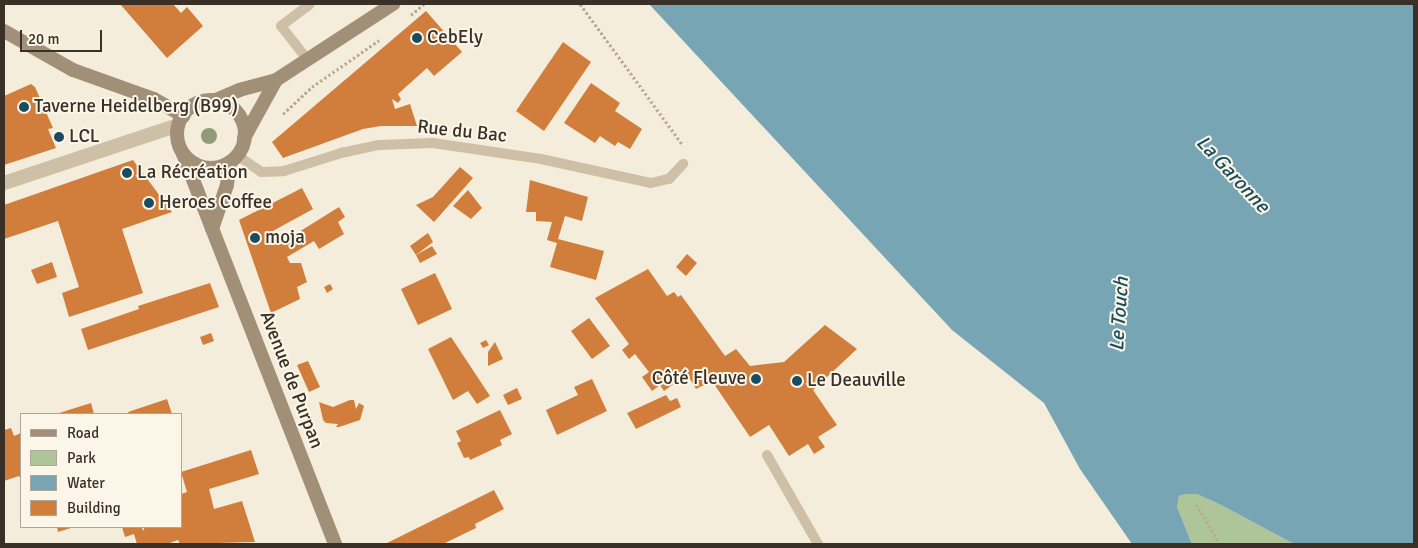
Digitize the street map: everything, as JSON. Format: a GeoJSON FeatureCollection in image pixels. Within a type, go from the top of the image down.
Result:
{"type":"FeatureCollection","features":[{"type":"Feature","properties":{"kind":"main road"},"geometry":{"type":"LineString","coordinates":[[234,158],[205,168],[191,162],[183,154],[177,135],[180,120],[199,103],[216,100],[239,90],[276,80],[393,4]]}},
{"type":"Feature","properties":{"kind":"main road"},"geometry":{"type":"LineString","coordinates":[[4,31],[73,70],[154,99],[180,120]]}},
{"type":"Feature","properties":{"kind":"main road"},"geometry":{"type":"LineString","coordinates":[[212,229],[234,158],[276,80]]}},
{"type":"Feature","properties":{"kind":"main road"},"geometry":{"type":"LineString","coordinates":[[216,100],[225,103],[240,119],[244,138]]}},
{"type":"Feature","properties":{"kind":"main road","name":"Avenue de Purpan"},"geometry":{"type":"LineString","coordinates":[[183,154],[335,544]]}},
{"type":"Feature","properties":{"kind":"street"},"geometry":{"type":"LineString","coordinates":[[4,183],[180,120]]}},
{"type":"Feature","properties":{"kind":"lane"},"geometry":{"type":"LineString","coordinates":[[307,59],[281,26],[310,4]]}},
{"type":"Feature","properties":{"kind":"lane","name":"Rue du Bac"},"geometry":{"type":"LineString","coordinates":[[234,158],[261,172],[284,171],[341,153],[379,145],[433,143],[540,160],[651,183],[669,179],[683,164]]}},
{"type":"Feature","properties":{"kind":"lane"},"geometry":{"type":"LineString","coordinates":[[767,455],[818,544]]}},
{"type":"Feature","properties":{"kind":"path"},"geometry":{"type":"LineString","coordinates":[[404,20],[424,4]]}},
{"type":"Feature","properties":{"kind":"path"},"geometry":{"type":"LineString","coordinates":[[580,4],[682,142],[687,152],[683,164]]}},
{"type":"Feature","properties":{"kind":"path"},"geometry":{"type":"LineString","coordinates":[[292,105],[312,86],[383,37]]}},
{"type":"Feature","properties":{"kind":"path"},"geometry":{"type":"LineString","coordinates":[[1196,504],[1220,544]]}},
{"type":"Feature","properties":{"kind":"green space"},"geometry":{"type":"Polygon","coordinates":[[[1197,494],[1294,544],[1192,544],[1177,507],[1179,496],[1197,494]]]}},
{"type":"Feature","properties":{"kind":"water"},"geometry":{"type":"Polygon","coordinates":[[[649,4],[1414,4],[1414,544],[1294,544],[1223,506],[1197,494],[1186,494],[1179,496],[1177,507],[1192,544],[1132,544],[1080,469],[1044,403],[952,330],[649,4]]]}},
{"type":"Feature","properties":{"kind":"building"},"geometry":{"type":"Polygon","coordinates":[[[120,4],[173,4],[181,13],[187,7],[203,26],[167,58],[120,4]]]}},
{"type":"Feature","properties":{"kind":"building"},"geometry":{"type":"Polygon","coordinates":[[[426,11],[462,52],[434,76],[427,68],[398,94],[401,99],[398,103],[392,99],[395,109],[410,104],[417,126],[381,126],[363,129],[283,158],[272,142],[426,11]]]}},
{"type":"Feature","properties":{"kind":"building"},"geometry":{"type":"Polygon","coordinates":[[[563,42],[591,62],[544,131],[516,111],[563,42]]]}},
{"type":"Feature","properties":{"kind":"building"},"geometry":{"type":"Polygon","coordinates":[[[591,83],[620,103],[615,111],[642,129],[630,149],[618,142],[615,146],[600,136],[595,143],[564,123],[591,83]]]}},
{"type":"Feature","properties":{"kind":"building"},"geometry":{"type":"Polygon","coordinates":[[[31,84],[35,87],[53,128],[48,129],[56,148],[4,165],[4,96],[31,84]]]}},
{"type":"Feature","properties":{"kind":"building"},"geometry":{"type":"Polygon","coordinates":[[[133,160],[172,212],[122,229],[143,293],[69,317],[62,293],[79,287],[58,221],[4,239],[4,205],[133,160]]]}},
{"type":"Feature","properties":{"kind":"building"},"geometry":{"type":"Polygon","coordinates":[[[460,167],[473,178],[434,222],[416,205],[433,197],[460,167]]]}},
{"type":"Feature","properties":{"kind":"building"},"geometry":{"type":"Polygon","coordinates":[[[530,180],[588,197],[582,221],[565,216],[558,239],[604,251],[596,280],[550,267],[557,243],[547,240],[552,222],[536,221],[536,212],[526,212],[530,180]]]}},
{"type":"Feature","properties":{"kind":"building"},"geometry":{"type":"Polygon","coordinates":[[[302,188],[313,209],[271,232],[278,245],[339,207],[345,217],[338,222],[344,234],[319,249],[314,241],[287,257],[290,263],[301,263],[307,282],[297,287],[300,299],[271,313],[239,220],[302,188]]]}},
{"type":"Feature","properties":{"kind":"building"},"geometry":{"type":"Polygon","coordinates":[[[468,190],[482,208],[471,219],[453,206],[468,190]]]}},
{"type":"Feature","properties":{"kind":"building"},"geometry":{"type":"Polygon","coordinates":[[[428,233],[433,242],[416,255],[410,246],[428,233]]]}},
{"type":"Feature","properties":{"kind":"building"},"geometry":{"type":"Polygon","coordinates":[[[432,246],[437,254],[420,263],[416,255],[432,246]]]}},
{"type":"Feature","properties":{"kind":"building"},"geometry":{"type":"Polygon","coordinates":[[[687,254],[697,263],[686,276],[676,267],[687,254]]]}},
{"type":"Feature","properties":{"kind":"building"},"geometry":{"type":"Polygon","coordinates":[[[52,262],[57,277],[37,284],[31,270],[52,262]]]}},
{"type":"Feature","properties":{"kind":"building"},"geometry":{"type":"Polygon","coordinates":[[[648,269],[667,296],[674,292],[678,297],[681,295],[725,356],[736,349],[750,366],[784,362],[825,325],[857,349],[813,390],[837,425],[818,437],[825,447],[814,454],[808,444],[789,456],[769,425],[750,437],[712,381],[696,389],[687,374],[664,391],[660,385],[652,391],[642,377],[649,372],[635,354],[629,359],[622,350],[629,344],[595,298],[648,269]]]}},
{"type":"Feature","properties":{"kind":"building"},"geometry":{"type":"Polygon","coordinates":[[[435,273],[452,309],[418,325],[401,289],[435,273]]]}},
{"type":"Feature","properties":{"kind":"building"},"geometry":{"type":"Polygon","coordinates":[[[210,283],[219,307],[88,350],[81,329],[139,309],[138,306],[210,283]]]}},
{"type":"Feature","properties":{"kind":"building"},"geometry":{"type":"Polygon","coordinates":[[[330,284],[333,289],[327,293],[324,287],[330,284]]]}},
{"type":"Feature","properties":{"kind":"building"},"geometry":{"type":"Polygon","coordinates":[[[589,318],[610,346],[592,359],[571,331],[589,318]]]}},
{"type":"Feature","properties":{"kind":"building"},"geometry":{"type":"Polygon","coordinates":[[[211,333],[214,341],[203,345],[200,337],[211,333]]]}},
{"type":"Feature","properties":{"kind":"building"},"geometry":{"type":"Polygon","coordinates":[[[451,337],[490,396],[477,404],[468,391],[453,400],[428,349],[451,337]]]}},
{"type":"Feature","properties":{"kind":"building"},"geometry":{"type":"Polygon","coordinates":[[[486,340],[489,345],[483,348],[480,343],[486,340]]]}},
{"type":"Feature","properties":{"kind":"building"},"geometry":{"type":"Polygon","coordinates":[[[495,342],[503,359],[488,366],[488,352],[495,342]]]}},
{"type":"Feature","properties":{"kind":"building"},"geometry":{"type":"Polygon","coordinates":[[[308,361],[320,387],[309,392],[297,365],[308,361]]]}},
{"type":"Feature","properties":{"kind":"building"},"geometry":{"type":"Polygon","coordinates":[[[592,379],[607,411],[557,435],[546,410],[578,395],[574,387],[592,379]]]}},
{"type":"Feature","properties":{"kind":"building"},"geometry":{"type":"Polygon","coordinates":[[[517,388],[522,399],[508,405],[503,395],[517,388]]]}},
{"type":"Feature","properties":{"kind":"building"},"geometry":{"type":"Polygon","coordinates":[[[666,395],[670,401],[677,398],[681,407],[636,429],[627,413],[666,395]]]}},
{"type":"Feature","properties":{"kind":"building"},"geometry":{"type":"Polygon","coordinates":[[[167,399],[172,413],[128,413],[167,399]]]}},
{"type":"Feature","properties":{"kind":"building"},"geometry":{"type":"Polygon","coordinates":[[[354,400],[356,409],[359,403],[364,406],[360,420],[336,427],[338,424],[326,423],[323,420],[319,402],[333,407],[354,400]]]}},
{"type":"Feature","properties":{"kind":"building"},"geometry":{"type":"Polygon","coordinates":[[[91,403],[94,413],[59,413],[91,403]]]}},
{"type":"Feature","properties":{"kind":"building"},"geometry":{"type":"Polygon","coordinates":[[[500,410],[512,434],[500,440],[502,445],[470,460],[469,457],[464,458],[457,443],[461,441],[456,431],[500,410]]]}},
{"type":"Feature","properties":{"kind":"building"},"geometry":{"type":"Polygon","coordinates":[[[11,428],[14,436],[20,433],[20,478],[19,476],[4,481],[4,430],[11,428]]]}},
{"type":"Feature","properties":{"kind":"building"},"geometry":{"type":"Polygon","coordinates":[[[251,450],[259,474],[209,489],[214,509],[242,501],[255,542],[180,544],[178,540],[167,544],[137,544],[134,534],[125,537],[122,528],[142,528],[143,531],[144,528],[182,528],[182,494],[187,492],[182,472],[251,450]]]}},
{"type":"Feature","properties":{"kind":"building"},"geometry":{"type":"Polygon","coordinates":[[[494,490],[504,509],[475,524],[476,528],[443,544],[385,544],[494,490]]]}},
{"type":"Feature","properties":{"kind":"building"},"geometry":{"type":"Polygon","coordinates":[[[57,528],[71,528],[58,532],[57,528]]]}},
{"type":"Feature","properties":{"kind":"place","name":"CebEly"},"geometry":{"type":"Point","coordinates":[417,38]}},
{"type":"Feature","properties":{"kind":"place","name":"Taverne Heidelberg (B99)"},"geometry":{"type":"Point","coordinates":[24,107]}},
{"type":"Feature","properties":{"kind":"place","name":"LCL"},"geometry":{"type":"Point","coordinates":[59,137]}},
{"type":"Feature","properties":{"kind":"place","name":"La Récréation"},"geometry":{"type":"Point","coordinates":[127,173]}},
{"type":"Feature","properties":{"kind":"place","name":"Heroes Coffee"},"geometry":{"type":"Point","coordinates":[149,203]}},
{"type":"Feature","properties":{"kind":"place","name":"moja"},"geometry":{"type":"Point","coordinates":[255,238]}},
{"type":"Feature","properties":{"kind":"place","name":"Côté Fleuve"},"geometry":{"type":"Point","coordinates":[756,379]}},
{"type":"Feature","properties":{"kind":"place","name":"Le Deauville"},"geometry":{"type":"Point","coordinates":[797,381]}},
{"type":"Feature","properties":{"kind":"water label","name":"La Garonne"},"geometry":{"type":"Point","coordinates":[1233,174]}},
{"type":"Feature","properties":{"kind":"water label","name":"Le Touch"},"geometry":{"type":"Point","coordinates":[1119,314]}}]}
